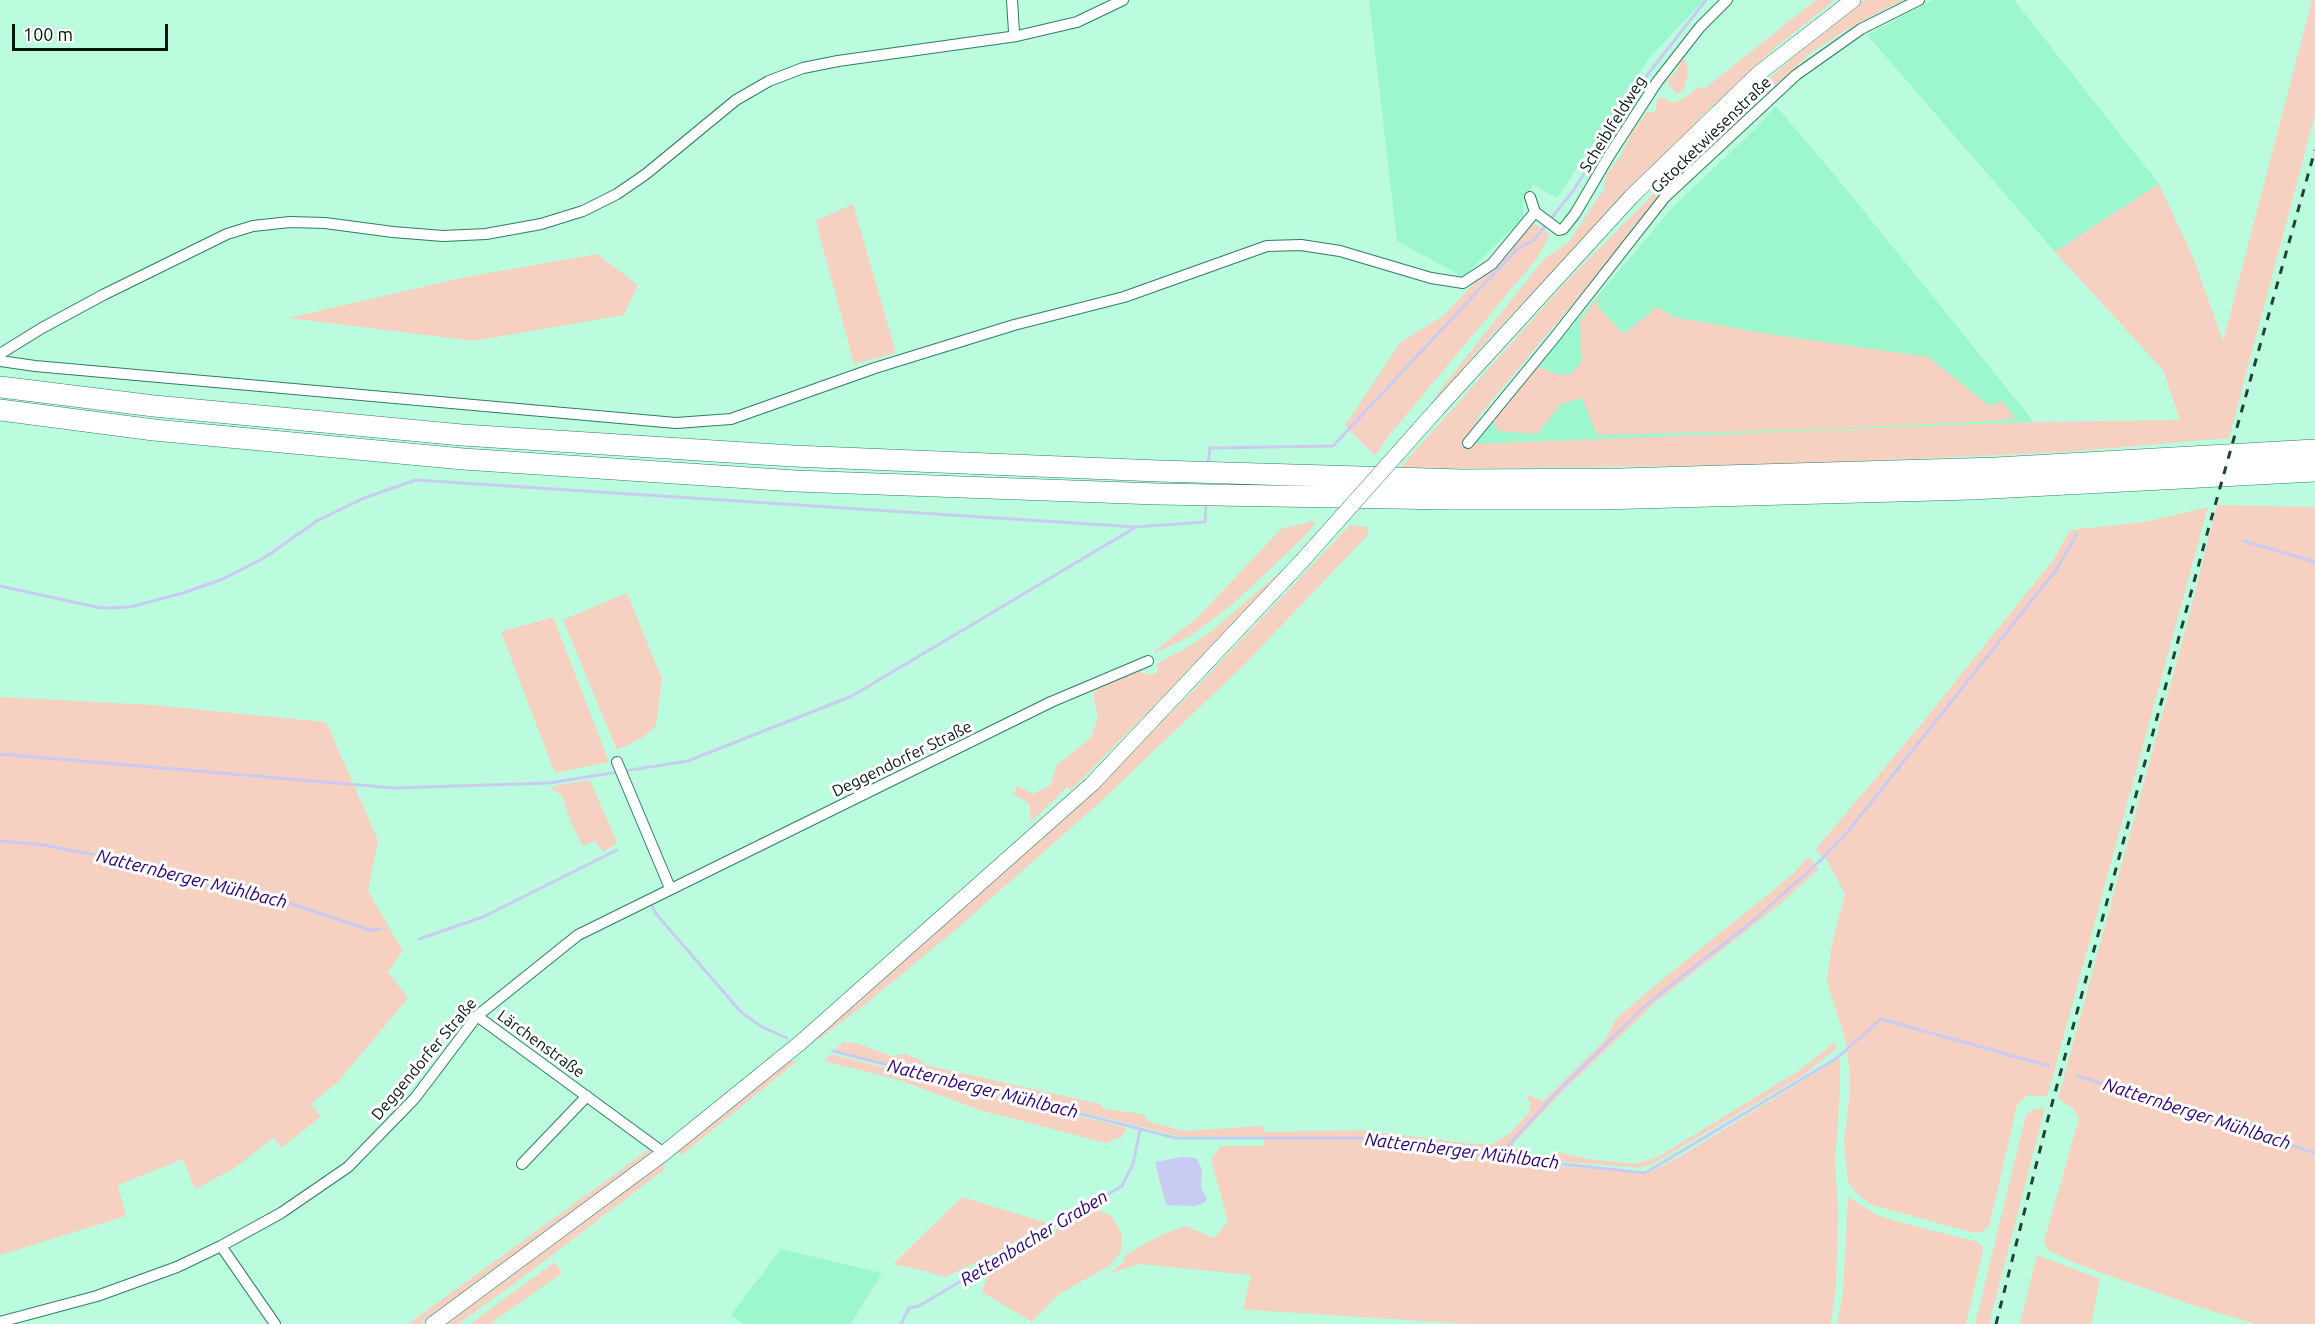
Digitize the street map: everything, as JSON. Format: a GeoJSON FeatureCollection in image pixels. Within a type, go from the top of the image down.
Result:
{"type":"FeatureCollection","features":[{"type":"Feature","properties":{"kind":"highway"},"geometry":{"type":"LineString","coordinates":[[0,387],[154,406],[462,435],[793,456],[1466,480],[1621,479],[1996,468],[2315,450]]}},
{"type":"Feature","properties":{"kind":"highway"},"geometry":{"type":"LineString","coordinates":[[0,410],[154,430],[463,459],[795,481],[1197,495],[1450,500],[1600,499],[1972,489],[2315,471]]}},
{"type":"Feature","properties":{"kind":"highway"},"geometry":{"type":"LineString","coordinates":[[2162,460],[2182,451],[2315,436]]}},
{"type":"Feature","properties":{"kind":"main road"},"geometry":{"type":"LineString","coordinates":[[433,1324],[664,1153],[800,1043],[1092,784],[1302,561],[1631,197],[1758,74],[1853,0]]}},
{"type":"Feature","properties":{"kind":"street"},"geometry":{"type":"LineString","coordinates":[[1012,0],[1014,32],[1017,36]]}},
{"type":"Feature","properties":{"kind":"street"},"geometry":{"type":"LineString","coordinates":[[0,354],[103,295],[253,226],[290,222],[325,223],[443,236],[486,234],[541,224],[583,212],[617,194],[646,174],[736,100],[769,81],[803,68],[1017,36],[1077,22],[1123,0]]}},
{"type":"Feature","properties":{"kind":"street","name":"Scheiblfeldweg"},"geometry":{"type":"LineString","coordinates":[[1544,219],[1561,231],[1575,214],[1657,82],[1700,27],[1727,0]]}},
{"type":"Feature","properties":{"kind":"street","name":"Gstocketwiesenstraße"},"geometry":{"type":"LineString","coordinates":[[1468,443],[1665,197],[1796,75],[1861,29],[1919,0]]}},
{"type":"Feature","properties":{"kind":"street"},"geometry":{"type":"LineString","coordinates":[[0,361],[676,423],[731,419],[875,368],[1014,325],[1124,297],[1267,246],[1301,245],[1340,251],[1431,278],[1463,284],[1492,264],[1544,219],[1530,197]]}},
{"type":"Feature","properties":{"kind":"street","name":"Deggendorfer Straße"},"geometry":{"type":"LineString","coordinates":[[1,1322],[97,1296],[184,1264],[281,1214],[348,1167],[415,1098],[477,1016],[578,935],[1051,702],[1148,661]]}},
{"type":"Feature","properties":{"kind":"street"},"geometry":{"type":"LineString","coordinates":[[620,768],[670,888]]}},
{"type":"Feature","properties":{"kind":"street","name":"Lärchenstraße"},"geometry":{"type":"LineString","coordinates":[[477,1016],[664,1153]]}},
{"type":"Feature","properties":{"kind":"street","name":"Lärchenstraße"},"geometry":{"type":"LineString","coordinates":[[522,1164],[588,1096]]}},
{"type":"Feature","properties":{"kind":"street"},"geometry":{"type":"LineString","coordinates":[[222,1246],[275,1324]]}},
{"type":"Feature","properties":{"kind":"shaded area"},"geometry":{"type":"Polygon","coordinates":[[[1369,0],[1704,0],[1650,57],[1557,198],[1533,185],[1523,203],[1523,218],[1463,277],[1397,241],[1369,0]]]}},
{"type":"Feature","properties":{"kind":"shaded area"},"geometry":{"type":"Polygon","coordinates":[[[1816,0],[1835,0],[1776,47],[1705,113],[1493,334],[1438,397],[1437,394],[1544,259],[1569,242],[1604,189],[1606,174],[1619,159],[1632,132],[1647,112],[1655,113],[1657,100],[1661,97],[1672,103],[1683,99],[1701,86],[1704,89],[1816,0]]]}},
{"type":"Feature","properties":{"kind":"shaded area"},"geometry":{"type":"Polygon","coordinates":[[[1864,0],[1903,0],[1853,26],[1812,52],[1762,97],[1657,203],[1479,416],[1471,444],[2034,422],[2180,420],[2163,370],[2055,252],[2159,184],[2193,257],[2223,341],[2312,0],[2315,0],[2315,115],[2229,438],[2066,452],[1776,465],[1399,469],[1565,283],[1756,90],[1837,19],[1864,0]]]}},
{"type":"Feature","properties":{"kind":"shaded area"},"geometry":{"type":"Polygon","coordinates":[[[1933,0],[2014,0],[2159,184],[2055,252],[1867,35],[1933,0]]]}},
{"type":"Feature","properties":{"kind":"shaded area"},"geometry":{"type":"Polygon","coordinates":[[[1683,59],[1686,60],[1688,73],[1684,89],[1680,93],[1675,93],[1667,80],[1678,70],[1683,59]]]}},
{"type":"Feature","properties":{"kind":"shaded area"},"geometry":{"type":"Polygon","coordinates":[[[1776,106],[1838,179],[2034,422],[1471,445],[1673,207],[1776,106]]]}},
{"type":"Feature","properties":{"kind":"shaded area"},"geometry":{"type":"Polygon","coordinates":[[[853,204],[896,353],[854,364],[816,221],[853,204]]]}},
{"type":"Feature","properties":{"kind":"shaded area"},"geometry":{"type":"Polygon","coordinates":[[[1534,223],[1549,236],[1538,257],[1387,438],[1375,456],[1345,426],[1400,343],[1444,315],[1534,223]]]}},
{"type":"Feature","properties":{"kind":"shaded area"},"geometry":{"type":"Polygon","coordinates":[[[597,254],[638,285],[624,315],[474,341],[289,318],[461,278],[597,254]]]}},
{"type":"Feature","properties":{"kind":"shaded area"},"geometry":{"type":"Polygon","coordinates":[[[1599,296],[1596,304],[1623,334],[1657,307],[1674,317],[1762,333],[1928,357],[1990,406],[2002,401],[2015,418],[1994,421],[1800,430],[1597,435],[1582,398],[1561,404],[1537,434],[1498,431],[1491,418],[1536,365],[1558,375],[1570,374],[1581,363],[1580,321],[1599,296]]]}},
{"type":"Feature","properties":{"kind":"shaded area"},"geometry":{"type":"Polygon","coordinates":[[[2217,505],[2315,507],[2315,1324],[2256,1324],[2195,1306],[2080,1265],[2048,1250],[2044,1241],[2079,1119],[2073,1108],[2058,1099],[2217,505]]]}},
{"type":"Feature","properties":{"kind":"shaded area"},"geometry":{"type":"Polygon","coordinates":[[[2208,507],[2047,1097],[2028,1095],[2017,1105],[1989,1227],[1974,1233],[1872,1205],[1856,1193],[1848,1181],[1844,1143],[1850,1072],[1845,1038],[1827,982],[1832,944],[1845,894],[1827,860],[1815,850],[1914,733],[2054,559],[2070,530],[2145,522],[2208,507]]]}},
{"type":"Feature","properties":{"kind":"shaded area"},"geometry":{"type":"Polygon","coordinates":[[[1313,521],[1315,524],[1299,542],[1234,603],[1189,637],[1155,653],[1198,617],[1281,529],[1313,521]]]}},
{"type":"Feature","properties":{"kind":"shaded area"},"geometry":{"type":"Polygon","coordinates":[[[1350,525],[1366,527],[1369,534],[1244,665],[1097,805],[954,931],[818,1040],[817,1038],[1063,820],[1191,693],[1350,525]]]}},
{"type":"Feature","properties":{"kind":"shaded area"},"geometry":{"type":"Polygon","coordinates":[[[1280,572],[1155,705],[1071,790],[1067,787],[1031,822],[1029,803],[1013,794],[1017,786],[1033,794],[1051,785],[1056,766],[1091,738],[1098,717],[1093,693],[1138,670],[1147,675],[1157,673],[1158,663],[1212,631],[1280,572]]]}},
{"type":"Feature","properties":{"kind":"shaded area"},"geometry":{"type":"Polygon","coordinates":[[[627,593],[662,679],[656,726],[640,739],[617,750],[563,620],[627,593]]]}},
{"type":"Feature","properties":{"kind":"shaded area"},"geometry":{"type":"Polygon","coordinates":[[[553,617],[609,762],[555,773],[501,632],[553,617]]]}},
{"type":"Feature","properties":{"kind":"shaded area"},"geometry":{"type":"Polygon","coordinates":[[[0,697],[152,705],[326,722],[378,840],[368,891],[403,951],[388,972],[408,998],[338,1082],[311,1104],[321,1117],[282,1147],[273,1138],[235,1168],[195,1189],[183,1159],[118,1185],[126,1216],[0,1255],[0,697]]]}},
{"type":"Feature","properties":{"kind":"shaded area"},"geometry":{"type":"Polygon","coordinates":[[[590,780],[617,843],[604,852],[595,841],[583,846],[571,823],[562,795],[550,788],[590,780]]]}},
{"type":"Feature","properties":{"kind":"shaded area"},"geometry":{"type":"Polygon","coordinates":[[[1808,857],[1819,869],[1780,904],[1654,1004],[1561,1093],[1513,1144],[1519,1152],[1548,1158],[1558,1152],[1587,1159],[1634,1164],[1656,1158],[1800,1070],[1835,1042],[1836,1049],[1804,1075],[1651,1165],[1638,1168],[1548,1160],[1549,1165],[1647,1174],[1684,1154],[1840,1058],[1835,1163],[1838,1209],[1836,1288],[1831,1324],[1470,1324],[1252,1310],[1243,1309],[1251,1275],[1139,1264],[1108,1274],[1124,1262],[1125,1255],[1161,1235],[1186,1226],[1214,1238],[1228,1222],[1211,1159],[1221,1146],[1264,1146],[1264,1136],[1179,1136],[835,1050],[843,1042],[856,1043],[891,1056],[905,1054],[921,1060],[925,1065],[1100,1104],[1104,1109],[1143,1114],[1148,1121],[1183,1131],[1262,1126],[1264,1132],[1364,1130],[1471,1144],[1492,1144],[1510,1133],[1530,1112],[1530,1102],[1525,1094],[1543,1101],[1606,1039],[1615,1020],[1792,875],[1808,857]]]}},
{"type":"Feature","properties":{"kind":"shaded area"},"geometry":{"type":"Polygon","coordinates":[[[831,1054],[1126,1128],[1123,1136],[1106,1143],[980,1110],[896,1079],[824,1061],[831,1054]]]}},
{"type":"Feature","properties":{"kind":"shaded area"},"geometry":{"type":"Polygon","coordinates":[[[790,1060],[796,1062],[682,1155],[678,1151],[790,1060]]]}},
{"type":"Feature","properties":{"kind":"shaded area"},"geometry":{"type":"Polygon","coordinates":[[[2045,1108],[1989,1324],[1975,1324],[2026,1115],[2035,1109],[2045,1108]]]}},
{"type":"Feature","properties":{"kind":"shaded area"},"geometry":{"type":"Polygon","coordinates":[[[651,1148],[649,1156],[420,1324],[408,1324],[651,1148]]]}},
{"type":"Feature","properties":{"kind":"shaded area"},"geometry":{"type":"Polygon","coordinates":[[[660,1163],[664,1164],[665,1169],[519,1280],[458,1324],[443,1324],[660,1163]]]}},
{"type":"Feature","properties":{"kind":"shaded area"},"geometry":{"type":"Polygon","coordinates":[[[962,1197],[1047,1223],[994,1254],[945,1277],[893,1264],[962,1197]]]}},
{"type":"Feature","properties":{"kind":"shaded area"},"geometry":{"type":"Polygon","coordinates":[[[1848,1197],[1877,1215],[1982,1245],[1983,1251],[1966,1324],[1837,1324],[1843,1293],[1848,1197]]]}},
{"type":"Feature","properties":{"kind":"shaded area"},"geometry":{"type":"Polygon","coordinates":[[[1097,1210],[1111,1216],[1122,1234],[1121,1252],[1109,1266],[1059,1294],[1032,1322],[982,1292],[991,1266],[1025,1246],[1097,1210]]]}},
{"type":"Feature","properties":{"kind":"shaded area"},"geometry":{"type":"Polygon","coordinates":[[[781,1249],[882,1273],[851,1324],[744,1324],[731,1315],[781,1249]]]}},
{"type":"Feature","properties":{"kind":"shaded area"},"geometry":{"type":"Polygon","coordinates":[[[2037,1255],[2100,1279],[2091,1324],[2020,1324],[2037,1255]]]}},
{"type":"Feature","properties":{"kind":"shaded area"},"geometry":{"type":"Polygon","coordinates":[[[555,1262],[562,1273],[490,1324],[470,1324],[555,1262]]]}},
{"type":"Feature","properties":{"kind":"water"},"geometry":{"type":"Polygon","coordinates":[[[1182,1157],[1196,1158],[1202,1169],[1201,1188],[1207,1198],[1204,1203],[1195,1206],[1166,1205],[1155,1162],[1182,1157]]]}},
{"type":"Feature","properties":{"kind":"waterway"},"geometry":{"type":"LineString","coordinates":[[1208,464],[1210,448],[1333,446],[1516,250],[1534,240],[1573,191],[1645,78],[1706,0]]}},
{"type":"Feature","properties":{"kind":"waterway"},"geometry":{"type":"LineString","coordinates":[[0,586],[101,608],[130,607],[183,593],[223,579],[264,558],[317,521],[364,498],[416,480],[1135,527]]}},
{"type":"Feature","properties":{"kind":"waterway"},"geometry":{"type":"LineString","coordinates":[[0,754],[394,788],[549,783],[688,761],[852,696],[1136,527],[1205,522],[1206,504]]}},
{"type":"Feature","properties":{"kind":"waterway"},"geometry":{"type":"LineString","coordinates":[[1498,1157],[1557,1092],[1646,1005],[1754,920],[1821,860],[1850,829],[2056,570],[2077,534]]}},
{"type":"Feature","properties":{"kind":"waterway"},"geometry":{"type":"LineString","coordinates":[[2244,541],[2315,562]]}},
{"type":"Feature","properties":{"kind":"waterway","name":"Natternberger Mühlbach"},"geometry":{"type":"LineString","coordinates":[[0,841],[44,845],[152,866],[191,881],[277,899],[370,930],[380,929]]}},
{"type":"Feature","properties":{"kind":"waterway","name":"Natternberger Mühlbach"},"geometry":{"type":"LineString","coordinates":[[419,939],[483,917],[617,850]]}},
{"type":"Feature","properties":{"kind":"waterway","name":"Natternberger Mühlbach"},"geometry":{"type":"LineString","coordinates":[[652,906],[657,915],[741,1012],[762,1027],[787,1038]]}},
{"type":"Feature","properties":{"kind":"waterway","name":"Natternberger Mühlbach"},"geometry":{"type":"LineString","coordinates":[[833,1051],[1176,1138],[1368,1138],[1498,1157],[1645,1173],[1837,1058],[1881,1019],[2049,1066]]}},
{"type":"Feature","properties":{"kind":"waterway","name":"Natternberger Mühlbach"},"geometry":{"type":"LineString","coordinates":[[2078,1076],[2315,1153]]}},
{"type":"Feature","properties":{"kind":"waterway","name":"Rettenbacher Graben"},"geometry":{"type":"LineString","coordinates":[[901,1324],[909,1308],[919,1306],[1122,1186],[1133,1164],[1140,1130]]}},
{"type":"Feature","properties":{"kind":"railway"},"geometry":{"type":"LineString","coordinates":[[1996,1324],[2046,1126],[2207,534],[2315,150]]}}]}
